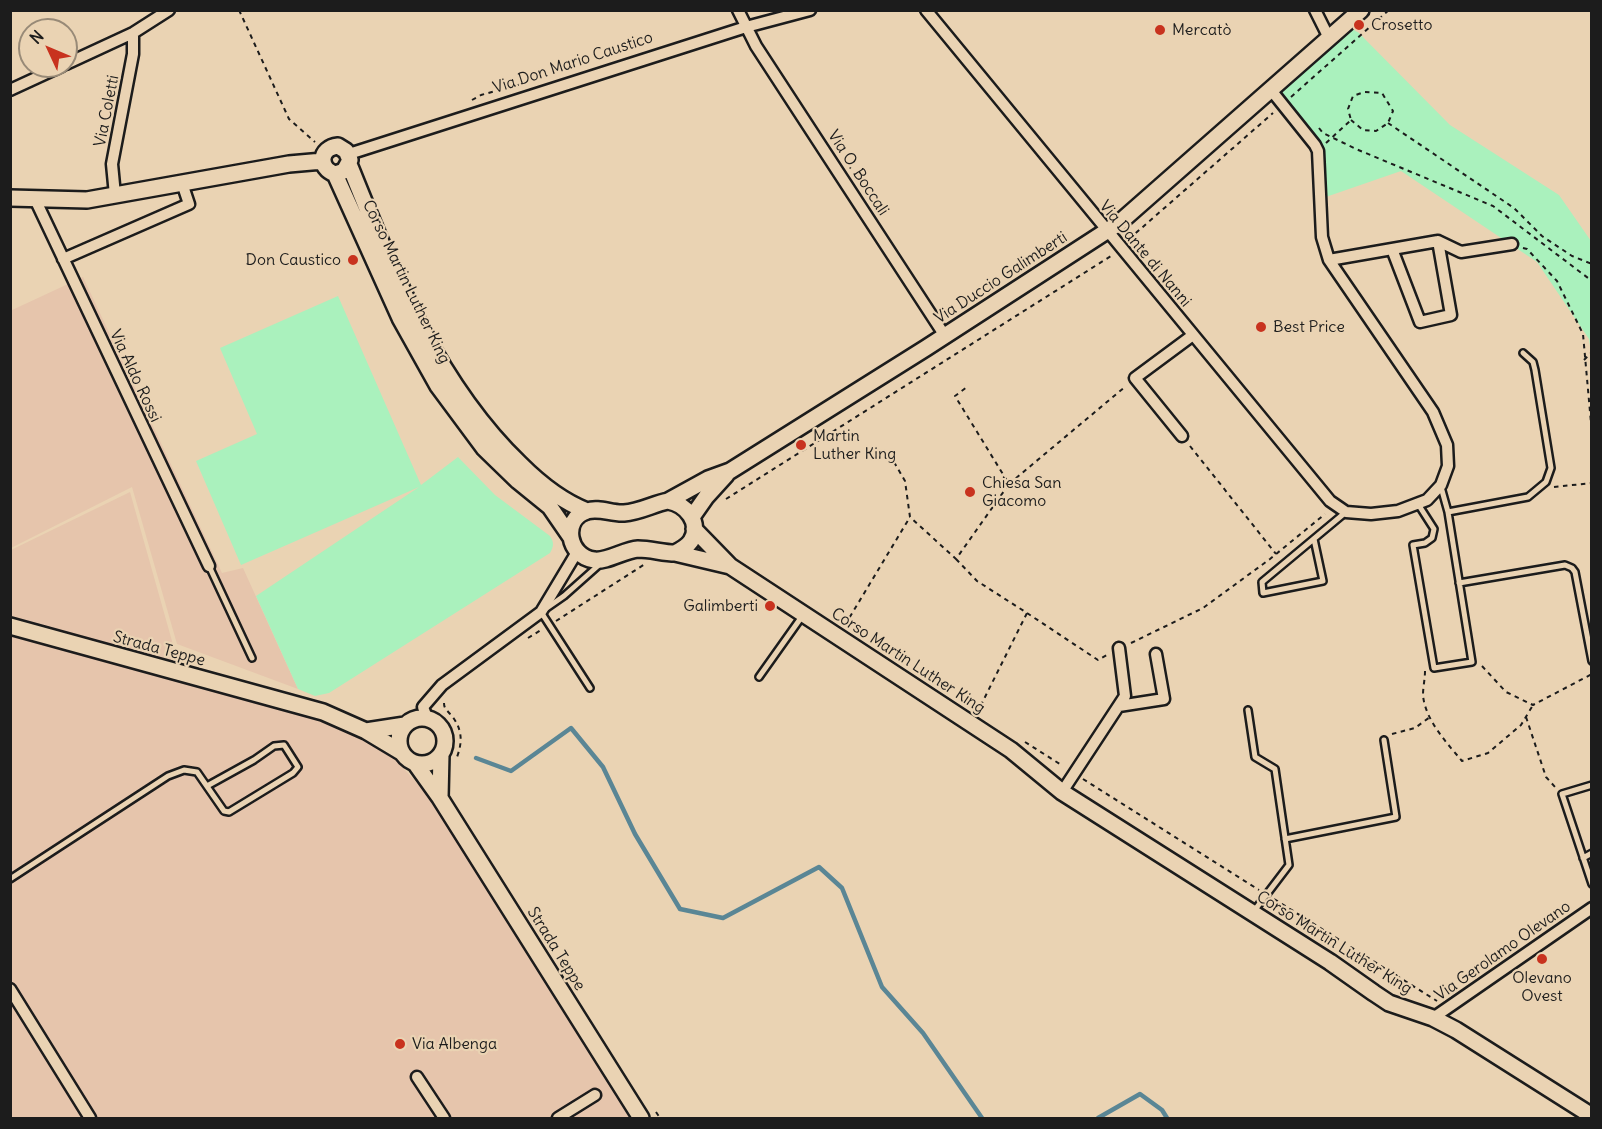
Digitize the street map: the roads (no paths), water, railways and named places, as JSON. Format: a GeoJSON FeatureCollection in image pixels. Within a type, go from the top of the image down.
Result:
{"type":"FeatureCollection","features":[{"type":"Feature","properties":{"kind":"street"},"geometry":{"type":"LineString","coordinates":[[78,58],[133,33],[169,10]]}},
{"type":"Feature","properties":{"kind":"street","name":"Via O. Boccali"},"geometry":{"type":"LineString","coordinates":[[738,10],[746,27],[945,336]]}},
{"type":"Feature","properties":{"kind":"street","name":"Via Don Mario Caustico"},"geometry":{"type":"LineString","coordinates":[[349,159],[746,27],[810,10]]}},
{"type":"Feature","properties":{"kind":"street","name":"Via Dante di Nanni"},"geometry":{"type":"LineString","coordinates":[[926,10],[1330,501],[1346,512]]}},
{"type":"Feature","properties":{"kind":"street"},"geometry":{"type":"LineString","coordinates":[[1316,10],[1329,38]]}},
{"type":"Feature","properties":{"kind":"street","name":"Via Duccio Galimberti"},"geometry":{"type":"LineString","coordinates":[[587,511],[594,509],[624,513],[637,511],[668,501],[708,479],[730,471],[945,336],[1119,223],[1361,10]]}},
{"type":"Feature","properties":{"kind":"street","name":"Via Coletti"},"geometry":{"type":"LineString","coordinates":[[115,195],[112,164],[133,54],[133,33]]}},
{"type":"Feature","properties":{"kind":"street"},"geometry":{"type":"LineString","coordinates":[[10,90],[36,78]]}},
{"type":"Feature","properties":{"kind":"street"},"geometry":{"type":"LineString","coordinates":[[1271,90],[1318,151],[1322,237],[1329,260],[1433,412],[1447,445],[1448,466],[1441,485],[1427,500],[1398,511],[1371,514],[1346,512]]}},
{"type":"Feature","properties":{"kind":"street"},"geometry":{"type":"LineString","coordinates":[[10,198],[87,200],[292,164],[322,161],[324,153],[333,146],[343,148],[349,159],[344,171],[335,174]]}},
{"type":"Feature","properties":{"kind":"street","name":"Corso Martin Luther King"},"geometry":{"type":"LineString","coordinates":[[349,159],[411,308],[463,397],[494,439],[527,471],[567,502],[587,511]]}},
{"type":"Feature","properties":{"kind":"street","name":"Corso Martin Luther King"},"geometry":{"type":"LineString","coordinates":[[322,161],[328,171],[335,174],[400,318],[438,386],[484,448],[518,482],[550,507],[570,536],[577,552]]}},
{"type":"Feature","properties":{"kind":"street"},"geometry":{"type":"LineString","coordinates":[[63,260],[189,204],[183,183]]}},
{"type":"Feature","properties":{"kind":"street","name":"Via Aldo Rossi"},"geometry":{"type":"LineString","coordinates":[[35,199],[209,566]]}},
{"type":"Feature","properties":{"kind":"street"},"geometry":{"type":"LineString","coordinates":[[1329,260],[1438,241],[1461,252],[1512,244]]}},
{"type":"Feature","properties":{"kind":"street"},"geometry":{"type":"LineString","coordinates":[[1392,249],[1420,322],[1451,315],[1438,241]]}},
{"type":"Feature","properties":{"kind":"street"},"geometry":{"type":"LineString","coordinates":[[1182,436],[1135,378],[1193,335]]}},
{"type":"Feature","properties":{"kind":"street","name":"Via Duccio Galimberti"},"geometry":{"type":"LineString","coordinates":[[675,553],[690,542],[693,523],[710,492],[730,471]]}},
{"type":"Feature","properties":{"kind":"street","name":"Corso Martin Luther King"},"geometry":{"type":"LineString","coordinates":[[668,501],[677,502],[685,508],[693,523],[730,566],[1011,750],[1062,792],[1330,962],[1389,1003],[1433,1018],[1456,1030],[1592,1116]]}},
{"type":"Feature","properties":{"kind":"street"},"geometry":{"type":"LineString","coordinates":[[570,536],[574,521],[587,511]]}},
{"type":"Feature","properties":{"kind":"street","name":"Corso Martin Luther King"},"geometry":{"type":"LineString","coordinates":[[606,559],[639,549],[675,553],[730,566]]}},
{"type":"Feature","properties":{"kind":"street"},"geometry":{"type":"LineString","coordinates":[[427,718],[423,707],[442,685],[540,612],[577,552],[587,559],[596,561],[606,559]]}},
{"type":"Feature","properties":{"kind":"street","name":"Strada Teppe"},"geometry":{"type":"LineString","coordinates":[[10,626],[323,712],[366,731],[401,752]]}},
{"type":"Feature","properties":{"kind":"street"},"geometry":{"type":"LineString","coordinates":[[1062,792],[1076,774],[1125,696],[1119,648]]}},
{"type":"Feature","properties":{"kind":"street"},"geometry":{"type":"LineString","coordinates":[[1119,705],[1164,699],[1156,654]]}},
{"type":"Feature","properties":{"kind":"street"},"geometry":{"type":"LineString","coordinates":[[440,798],[444,732],[434,721],[427,718],[411,720],[405,725],[399,738],[401,752],[410,761],[429,763],[441,754]]}},
{"type":"Feature","properties":{"kind":"street"},"geometry":{"type":"LineString","coordinates":[[366,731],[405,725]]}},
{"type":"Feature","properties":{"kind":"street","name":"Strada Teppe"},"geometry":{"type":"LineString","coordinates":[[415,763],[440,798],[641,1119]]}},
{"type":"Feature","properties":{"kind":"street","name":"Via Gerolamo Olevano"},"geometry":{"type":"LineString","coordinates":[[1433,1018],[1592,908]]}},
{"type":"Feature","properties":{"kind":"street"},"geometry":{"type":"LineString","coordinates":[[10,989],[90,1119]]}},
{"type":"Feature","properties":{"kind":"street"},"geometry":{"type":"LineString","coordinates":[[417,1077],[444,1119]]}},
{"type":"Feature","properties":{"kind":"street"},"geometry":{"type":"LineString","coordinates":[[558,1119],[594,1095]]}},
{"type":"Feature","properties":{"kind":"lane"},"geometry":{"type":"LineString","coordinates":[[1448,512],[1528,496],[1546,482],[1551,468],[1535,370],[1533,362],[1523,353]]}},
{"type":"Feature","properties":{"kind":"lane"},"geometry":{"type":"LineString","coordinates":[[1418,503],[1434,529],[1432,538],[1425,543],[1413,545],[1434,668],[1472,662],[1448,512],[1441,485]]}},
{"type":"Feature","properties":{"kind":"lane"},"geometry":{"type":"LineString","coordinates":[[1314,539],[1323,581],[1263,593],[1262,582],[1346,512]]}},
{"type":"Feature","properties":{"kind":"lane"},"geometry":{"type":"LineString","coordinates":[[590,688],[540,612],[564,596],[606,559]]}},
{"type":"Feature","properties":{"kind":"lane"},"geometry":{"type":"LineString","coordinates":[[1459,583],[1565,565],[1572,568],[1575,572],[1592,661]]}},
{"type":"Feature","properties":{"kind":"lane"},"geometry":{"type":"LineString","coordinates":[[209,566],[252,658]]}},
{"type":"Feature","properties":{"kind":"lane"},"geometry":{"type":"LineString","coordinates":[[759,677],[804,614]]}},
{"type":"Feature","properties":{"kind":"lane"},"geometry":{"type":"LineString","coordinates":[[1248,710],[1255,756],[1275,769],[1289,866],[1253,913]]}},
{"type":"Feature","properties":{"kind":"lane"},"geometry":{"type":"LineString","coordinates":[[1285,838],[1396,817],[1384,740]]}},
{"type":"Feature","properties":{"kind":"lane"},"geometry":{"type":"LineString","coordinates":[[10,879],[168,776],[184,770],[196,772],[224,811],[229,812],[293,773],[298,767],[284,746],[274,746],[207,786]]}},
{"type":"Feature","properties":{"kind":"lane"},"geometry":{"type":"LineString","coordinates":[[1592,785],[1562,794],[1592,884]]}},
{"type":"Feature","properties":{"kind":"lane"},"geometry":{"type":"LineString","coordinates":[[1583,858],[1592,853]]}},
{"type":"Feature","properties":{"kind":"waterway"},"geometry":{"type":"LineString","coordinates":[[476,758],[511,771],[571,728],[603,767],[635,834],[680,909],[723,918],[819,867],[842,888],[882,987],[923,1033],[982,1118]]}},
{"type":"Feature","properties":{"kind":"waterway"},"geometry":{"type":"LineString","coordinates":[[1098,1118],[1140,1094],[1162,1110],[1167,1118]]}},
{"type":"Feature","properties":{"kind":"place","name":"Crosetto"},"geometry":{"type":"Point","coordinates":[1359,25]}},
{"type":"Feature","properties":{"kind":"place","name":"Mercatò"},"geometry":{"type":"Point","coordinates":[1160,30]}},
{"type":"Feature","properties":{"kind":"place","name":"Don Caustico"},"geometry":{"type":"Point","coordinates":[353,260]}},
{"type":"Feature","properties":{"kind":"place","name":"Best Price"},"geometry":{"type":"Point","coordinates":[1261,327]}},
{"type":"Feature","properties":{"kind":"place","name":"Martin Luther King"},"geometry":{"type":"Point","coordinates":[801,445]}},
{"type":"Feature","properties":{"kind":"place","name":"Chiesa San Giacomo"},"geometry":{"type":"Point","coordinates":[970,492]}},
{"type":"Feature","properties":{"kind":"place","name":"Galimberti"},"geometry":{"type":"Point","coordinates":[770,606]}},
{"type":"Feature","properties":{"kind":"place","name":"Olevano Ovest"},"geometry":{"type":"Point","coordinates":[1542,959]}},
{"type":"Feature","properties":{"kind":"place","name":"Via Albenga"},"geometry":{"type":"Point","coordinates":[400,1044]}}]}
